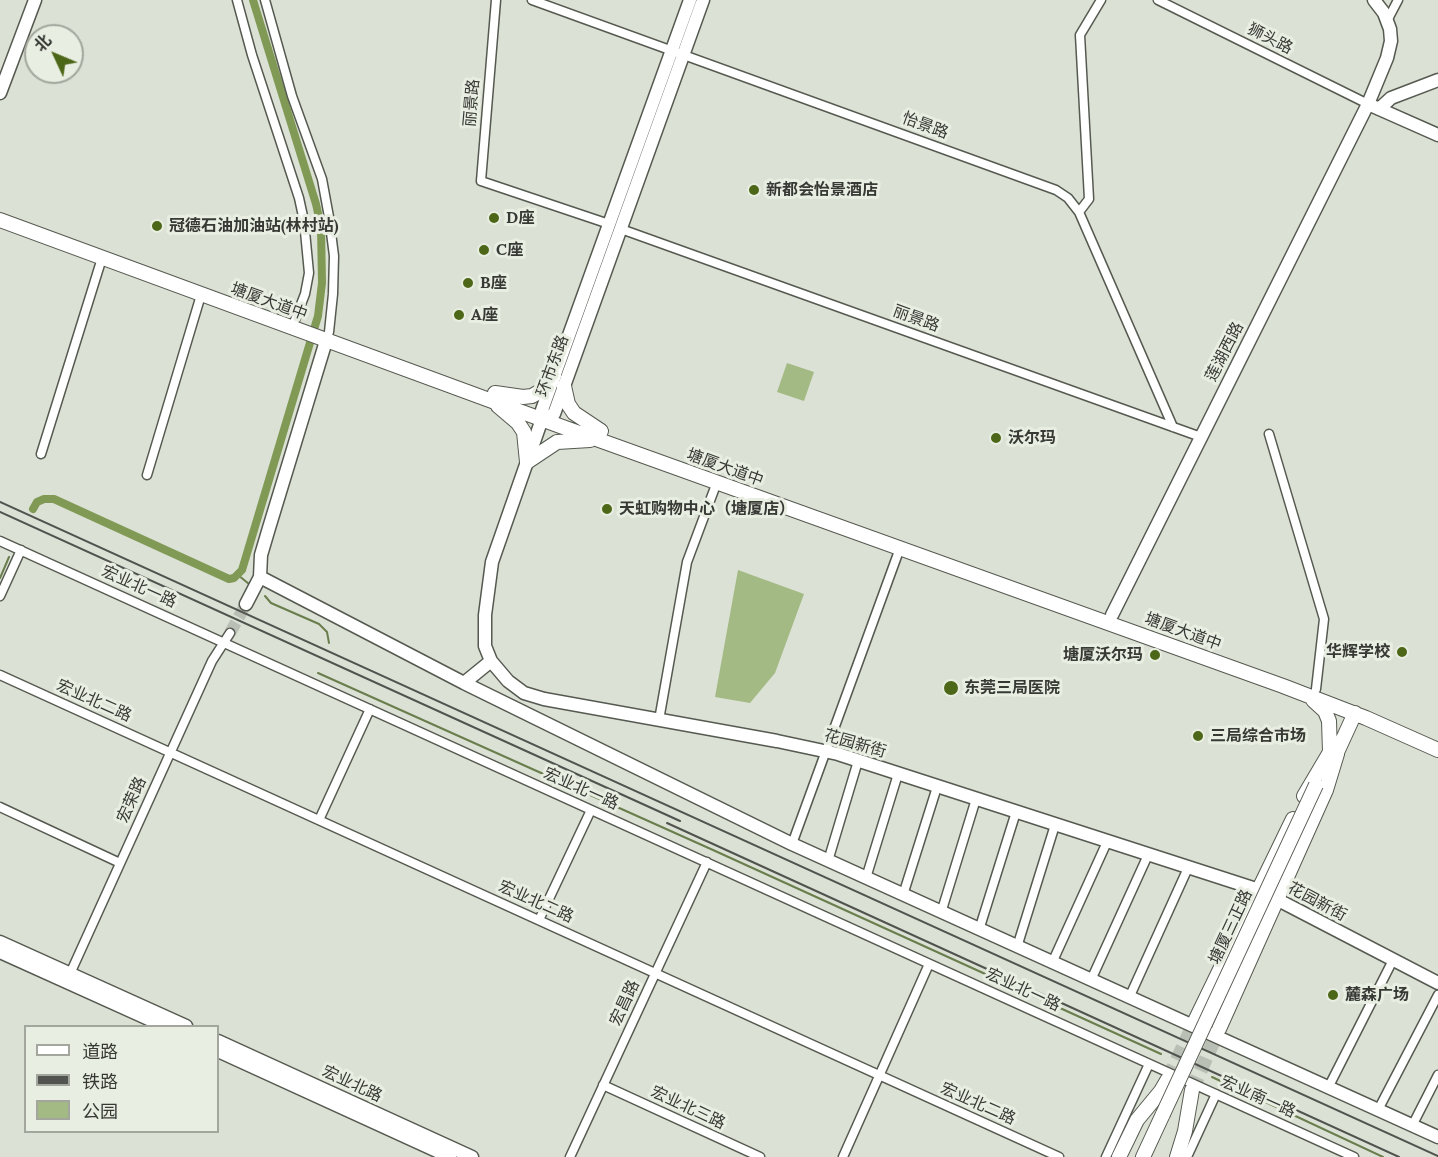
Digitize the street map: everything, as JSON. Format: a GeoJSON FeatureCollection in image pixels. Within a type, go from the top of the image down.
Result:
{"type":"FeatureCollection","features":[{"type":"Feature","properties":{"kind":"main road"},"geometry":{"type":"LineString","coordinates":[[0,71],[27,0]]}},
{"type":"Feature","properties":{"kind":"main road"},"geometry":{"type":"LineString","coordinates":[[0,93],[35,0]]}},
{"type":"Feature","properties":{"kind":"main road","name":"环市东路"},"geometry":{"type":"LineString","coordinates":[[546,414],[677,53],[690,0]]}},
{"type":"Feature","properties":{"kind":"main road","name":"环市东路"},"geometry":{"type":"LineString","coordinates":[[677,53],[703,0]]}},
{"type":"Feature","properties":{"kind":"main road"},"geometry":{"type":"LineString","coordinates":[[1374,0],[1387,21]]}},
{"type":"Feature","properties":{"kind":"main road","name":"莲湖西路"},"geometry":{"type":"LineString","coordinates":[[1112,615],[1201,437],[1373,107],[1391,41],[1387,21]]}},
{"type":"Feature","properties":{"kind":"main road"},"geometry":{"type":"LineString","coordinates":[[1373,107],[1438,80]]}},
{"type":"Feature","properties":{"kind":"main road"},"geometry":{"type":"LineString","coordinates":[[1373,107],[1438,135]]}},
{"type":"Feature","properties":{"kind":"main road","name":"塘厦大道中"},"geometry":{"type":"LineString","coordinates":[[0,211],[324,335],[546,414],[717,483],[1309,691],[1369,709],[1438,740]]}},
{"type":"Feature","properties":{"kind":"main road","name":"塘厦大道中"},"geometry":{"type":"LineString","coordinates":[[0,220],[201,295],[298,324]]}},
{"type":"Feature","properties":{"kind":"main road"},"geometry":{"type":"LineString","coordinates":[[246,604],[260,577],[261,555],[324,335]]}},
{"type":"Feature","properties":{"kind":"main road"},"geometry":{"type":"LineString","coordinates":[[493,397],[532,396],[559,381],[574,413],[599,435]]}},
{"type":"Feature","properties":{"kind":"main road"},"geometry":{"type":"LineString","coordinates":[[493,397],[521,427],[525,437],[527,462]]}},
{"type":"Feature","properties":{"kind":"main road"},"geometry":{"type":"LineString","coordinates":[[464,683],[491,661],[485,646],[485,615],[492,562],[546,414]]}},
{"type":"Feature","properties":{"kind":"main road"},"geometry":{"type":"LineString","coordinates":[[527,462],[557,441],[599,435]]}},
{"type":"Feature","properties":{"kind":"main road","name":"塘厦大道中"},"geometry":{"type":"LineString","coordinates":[[599,435],[1112,615],[1309,691],[1438,750]]}},
{"type":"Feature","properties":{"kind":"main road"},"geometry":{"type":"LineString","coordinates":[[260,577],[464,683],[792,844],[1438,1137]]}},
{"type":"Feature","properties":{"kind":"main road","name":"花园新街"},"geometry":{"type":"LineString","coordinates":[[491,661],[508,681],[524,693],[554,701],[826,752],[1258,890],[1438,983]]}},
{"type":"Feature","properties":{"kind":"main road"},"geometry":{"type":"LineString","coordinates":[[1219,1029],[1326,790],[1336,751],[1325,711],[1309,691]]}},
{"type":"Feature","properties":{"kind":"main road","name":"塘厦三正路"},"geometry":{"type":"LineString","coordinates":[[1143,1157],[1165,1115],[1336,751],[1351,712]]}},
{"type":"Feature","properties":{"kind":"main road"},"geometry":{"type":"LineString","coordinates":[[1196,1019],[1311,783],[1356,730],[1373,724],[1385,726]]}},
{"type":"Feature","properties":{"kind":"main road"},"geometry":{"type":"LineString","coordinates":[[0,942],[162,1025]]}},
{"type":"Feature","properties":{"kind":"main road"},"geometry":{"type":"LineString","coordinates":[[0,952],[184,1025]]}},
{"type":"Feature","properties":{"kind":"main road","name":"宏业北路"},"geometry":{"type":"LineString","coordinates":[[219,1041],[472,1157]]}},
{"type":"Feature","properties":{"kind":"main road","name":"宏业北路"},"geometry":{"type":"LineString","coordinates":[[219,1051],[450,1157]]}},
{"type":"Feature","properties":{"kind":"main road"},"geometry":{"type":"LineString","coordinates":[[1119,1157],[1137,1120],[1168,1079]]}},
{"type":"Feature","properties":{"kind":"main road"},"geometry":{"type":"LineString","coordinates":[[1177,1157],[1185,1131],[1192,1090]]}},
{"type":"Feature","properties":{"kind":"main road","name":"塘厦三正路"},"geometry":{"type":"LineString","coordinates":[[1150,1157],[1165,1115]]}},
{"type":"Feature","properties":{"kind":"street"},"geometry":{"type":"LineString","coordinates":[[237,0],[252,54],[299,198],[304,221],[309,273],[298,324]]}},
{"type":"Feature","properties":{"kind":"street"},"geometry":{"type":"LineString","coordinates":[[265,0],[292,96],[322,179],[327,207],[334,256],[333,294],[324,335]]}},
{"type":"Feature","properties":{"kind":"street","name":"丽景路"},"geometry":{"type":"LineString","coordinates":[[496,0],[481,181],[615,226],[1201,437]]}},
{"type":"Feature","properties":{"kind":"street","name":"怡景路"},"geometry":{"type":"LineString","coordinates":[[532,0],[1056,190],[1068,198],[1079,212],[1173,427]]}},
{"type":"Feature","properties":{"kind":"street"},"geometry":{"type":"LineString","coordinates":[[1079,212],[1089,199],[1080,35],[1101,0]]}},
{"type":"Feature","properties":{"kind":"street","name":"狮头路"},"geometry":{"type":"LineString","coordinates":[[1158,0],[1373,107]]}},
{"type":"Feature","properties":{"kind":"street"},"geometry":{"type":"LineString","coordinates":[[1387,21],[1398,0]]}},
{"type":"Feature","properties":{"kind":"street"},"geometry":{"type":"LineString","coordinates":[[40,454],[102,258]]}},
{"type":"Feature","properties":{"kind":"street"},"geometry":{"type":"LineString","coordinates":[[147,475],[201,295]]}},
{"type":"Feature","properties":{"kind":"street"},"geometry":{"type":"LineString","coordinates":[[1269,434],[1324,619],[1309,691]]}},
{"type":"Feature","properties":{"kind":"street"},"geometry":{"type":"LineString","coordinates":[[659,720],[687,562],[717,483]]}},
{"type":"Feature","properties":{"kind":"street","name":"宏业北一路"},"geometry":{"type":"LineString","coordinates":[[1,543],[21,550],[1149,1064]]}},
{"type":"Feature","properties":{"kind":"street"},"geometry":{"type":"LineString","coordinates":[[792,844],[900,548]]}},
{"type":"Feature","properties":{"kind":"street"},"geometry":{"type":"LineString","coordinates":[[0,596],[21,550]]}},
{"type":"Feature","properties":{"kind":"street","name":"宏荣路"},"geometry":{"type":"LineString","coordinates":[[68,978],[212,661],[230,633]]}},
{"type":"Feature","properties":{"kind":"street","name":"宏业北二路"},"geometry":{"type":"LineString","coordinates":[[0,675],[1059,1157]]}},
{"type":"Feature","properties":{"kind":"street"},"geometry":{"type":"LineString","coordinates":[[319,820],[370,709]]}},
{"type":"Feature","properties":{"kind":"street"},"geometry":{"type":"LineString","coordinates":[[828,861],[858,761]]}},
{"type":"Feature","properties":{"kind":"street"},"geometry":{"type":"LineString","coordinates":[[866,878],[898,774]]}},
{"type":"Feature","properties":{"kind":"street"},"geometry":{"type":"LineString","coordinates":[[903,895],[937,787]]}},
{"type":"Feature","properties":{"kind":"street"},"geometry":{"type":"LineString","coordinates":[[941,913],[976,799]]}},
{"type":"Feature","properties":{"kind":"street"},"geometry":{"type":"LineString","coordinates":[[0,807],[120,863]]}},
{"type":"Feature","properties":{"kind":"street"},"geometry":{"type":"LineString","coordinates":[[539,920],[591,810]]}},
{"type":"Feature","properties":{"kind":"street"},"geometry":{"type":"LineString","coordinates":[[979,930],[1016,812]]}},
{"type":"Feature","properties":{"kind":"street"},"geometry":{"type":"LineString","coordinates":[[1017,947],[1055,825]]}},
{"type":"Feature","properties":{"kind":"street"},"geometry":{"type":"LineString","coordinates":[[1052,963],[1107,842]]}},
{"type":"Feature","properties":{"kind":"street"},"geometry":{"type":"LineString","coordinates":[[1090,981],[1148,855]]}},
{"type":"Feature","properties":{"kind":"street","name":"宏昌路"},"geometry":{"type":"LineString","coordinates":[[570,1157],[707,862]]}},
{"type":"Feature","properties":{"kind":"street"},"geometry":{"type":"LineString","coordinates":[[1129,998],[1188,868]]}},
{"type":"Feature","properties":{"kind":"street"},"geometry":{"type":"LineString","coordinates":[[1328,1088],[1393,960]]}},
{"type":"Feature","properties":{"kind":"street"},"geometry":{"type":"LineString","coordinates":[[843,1157],[929,964]]}},
{"type":"Feature","properties":{"kind":"street"},"geometry":{"type":"LineString","coordinates":[[1378,1110],[1438,994]]}},
{"type":"Feature","properties":{"kind":"street"},"geometry":{"type":"LineString","coordinates":[[1106,1157],[1149,1064]]}},
{"type":"Feature","properties":{"kind":"street","name":"宏业南一路"},"geometry":{"type":"LineString","coordinates":[[1149,1064],[1354,1157]]}},
{"type":"Feature","properties":{"kind":"street"},"geometry":{"type":"LineString","coordinates":[[1412,1126],[1438,1075]]}},
{"type":"Feature","properties":{"kind":"street","name":"宏业北三路"},"geometry":{"type":"LineString","coordinates":[[603,1085],[760,1157]]}},
{"type":"Feature","properties":{"kind":"street"},"geometry":{"type":"LineString","coordinates":[[1187,1157],[1216,1094]]}},
{"type":"Feature","properties":{"kind":"green space"},"geometry":{"type":"Polygon","coordinates":[[[787,363],[814,372],[804,401],[777,392],[787,363]]]}},
{"type":"Feature","properties":{"kind":"green space"},"geometry":{"type":"Polygon","coordinates":[[[738,570],[804,594],[775,673],[750,703],[715,697],[738,570]]]}},
{"type":"Feature","properties":{"kind":"waterway"},"geometry":{"type":"LineString","coordinates":[[33,509],[37,502],[54,499],[229,579],[234,578],[242,570],[318,316],[322,283],[321,227],[316,204],[253,0]]}},
{"type":"Feature","properties":{"kind":"waterway"},"geometry":{"type":"LineString","coordinates":[[0,578],[9,557]]}},
{"type":"Feature","properties":{"kind":"waterway"},"geometry":{"type":"LineString","coordinates":[[238,575],[249,584]]}},
{"type":"Feature","properties":{"kind":"waterway"},"geometry":{"type":"LineString","coordinates":[[265,596],[271,603],[319,624],[327,632],[329,643]]}},
{"type":"Feature","properties":{"kind":"waterway"},"geometry":{"type":"LineString","coordinates":[[318,673],[1161,1054]]}},
{"type":"Feature","properties":{"kind":"waterway"},"geometry":{"type":"LineString","coordinates":[[1212,1077],[1383,1157]]}},
{"type":"Feature","properties":{"kind":"tunnel"},"geometry":{"type":"LineString","coordinates":[[230,633],[246,604]]}},
{"type":"Feature","properties":{"kind":"tunnel"},"geometry":{"type":"LineString","coordinates":[[1168,1079],[1196,1019]]}},
{"type":"Feature","properties":{"kind":"tunnel"},"geometry":{"type":"LineString","coordinates":[[1192,1090],[1219,1029]]}},
{"type":"Feature","properties":{"kind":"railway"},"geometry":{"type":"LineString","coordinates":[[0,502],[1438,1156]]}},
{"type":"Feature","properties":{"kind":"railway"},"geometry":{"type":"LineString","coordinates":[[0,512],[680,821]]}},
{"type":"Feature","properties":{"kind":"railway"},"geometry":{"type":"LineString","coordinates":[[667,823],[1399,1157]]}},
{"type":"Feature","properties":{"kind":"place","name":"新都会怡景酒店"},"geometry":{"type":"Point","coordinates":[754,190]}},
{"type":"Feature","properties":{"kind":"place","name":"D座"},"geometry":{"type":"Point","coordinates":[494,218]}},
{"type":"Feature","properties":{"kind":"place","name":"冠德石油加油站(林村站)"},"geometry":{"type":"Point","coordinates":[157,226]}},
{"type":"Feature","properties":{"kind":"place","name":"C座"},"geometry":{"type":"Point","coordinates":[484,250]}},
{"type":"Feature","properties":{"kind":"place","name":"B座"},"geometry":{"type":"Point","coordinates":[468,283]}},
{"type":"Feature","properties":{"kind":"place","name":"A座"},"geometry":{"type":"Point","coordinates":[459,315]}},
{"type":"Feature","properties":{"kind":"place","name":"沃尔玛"},"geometry":{"type":"Point","coordinates":[996,438]}},
{"type":"Feature","properties":{"kind":"place","name":"天虹购物中心（塘厦店）"},"geometry":{"type":"Point","coordinates":[607,509]}},
{"type":"Feature","properties":{"kind":"place","name":"华辉学校"},"geometry":{"type":"Point","coordinates":[1402,652]}},
{"type":"Feature","properties":{"kind":"place","name":"塘厦沃尔玛"},"geometry":{"type":"Point","coordinates":[1155,655]}},
{"type":"Feature","properties":{"kind":"place","name":"东莞三局医院"},"geometry":{"type":"Point","coordinates":[951,688]}},
{"type":"Feature","properties":{"kind":"place","name":"三局综合市场"},"geometry":{"type":"Point","coordinates":[1198,736]}},
{"type":"Feature","properties":{"kind":"place","name":"麓森广场"},"geometry":{"type":"Point","coordinates":[1333,995]}}]}
